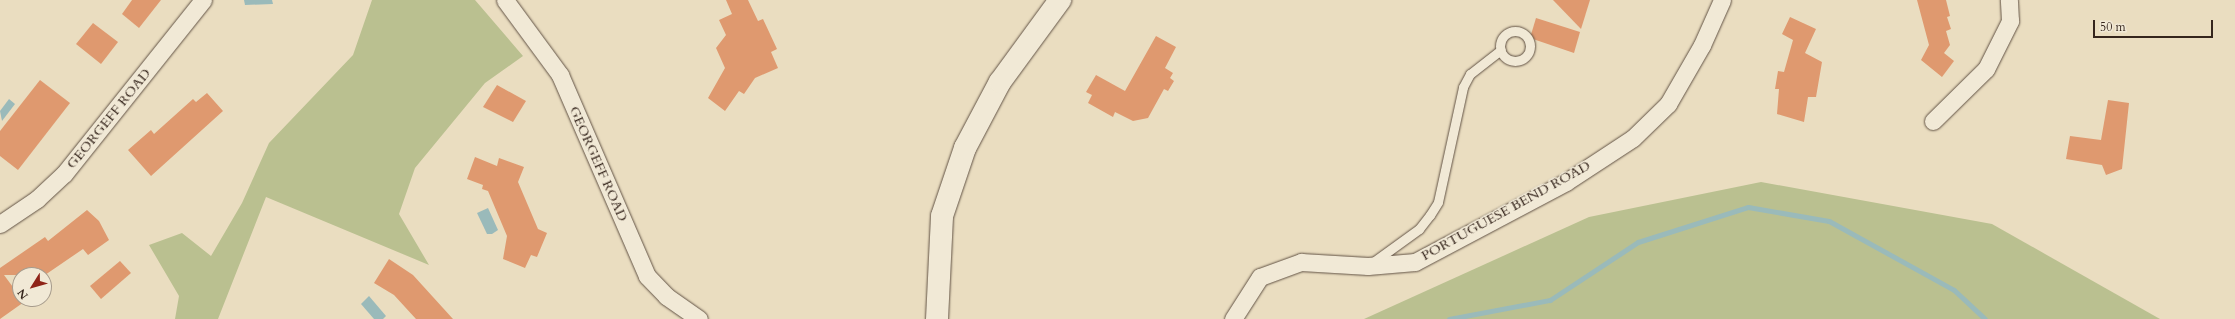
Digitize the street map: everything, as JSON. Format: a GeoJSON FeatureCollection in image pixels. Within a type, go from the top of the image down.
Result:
{"type":"FeatureCollection","features":[{"type":"Feature","properties":{"kind":"street","name":"GEORGEFF ROAD"},"geometry":{"type":"LineString","coordinates":[[0,224],[37,199],[64,174],[204,0]]}},
{"type":"Feature","properties":{"kind":"street","name":"GEORGEFF ROAD"},"geometry":{"type":"LineString","coordinates":[[505,0],[560,76],[647,276],[666,296],[699,319]]}},
{"type":"Feature","properties":{"kind":"street"},"geometry":{"type":"LineString","coordinates":[[937,319],[942,216],[965,148],[1000,82],[1060,0]]}},
{"type":"Feature","properties":{"kind":"street","name":"PORTUGUESE BEND ROAD"},"geometry":{"type":"LineString","coordinates":[[1233,319],[1260,277],[1301,262],[1368,266],[1415,262],[1566,182],[1633,138],[1668,104],[1702,45],[1722,0]]}},
{"type":"Feature","properties":{"kind":"street"},"geometry":{"type":"LineString","coordinates":[[1933,120],[1986,69],[2010,21],[2009,0]]}},
{"type":"Feature","properties":{"kind":"lane"},"geometry":{"type":"LineString","coordinates":[[1368,266],[1419,229],[1430,215],[1438,202],[1463,87],[1470,74],[1501,50]]}},
{"type":"Feature","properties":{"kind":"green space"},"geometry":{"type":"Polygon","coordinates":[[[372,0],[475,0],[523,56],[485,83],[415,168],[399,214],[429,265],[266,197],[218,319],[175,319],[179,296],[149,245],[182,233],[211,256],[242,203],[269,143],[353,55],[372,0]]]}},
{"type":"Feature","properties":{"kind":"green space"},"geometry":{"type":"Polygon","coordinates":[[[1761,182],[1992,224],[2160,319],[1364,319],[1589,217],[1761,182]]]}},
{"type":"Feature","properties":{"kind":"water"},"geometry":{"type":"Polygon","coordinates":[[[244,0],[272,0],[273,4],[245,5],[244,0]]]}},
{"type":"Feature","properties":{"kind":"water"},"geometry":{"type":"Polygon","coordinates":[[[9,99],[15,104],[2,121],[0,111],[9,99]]]}},
{"type":"Feature","properties":{"kind":"water"},"geometry":{"type":"Polygon","coordinates":[[[488,208],[498,230],[492,234],[487,234],[477,213],[488,208]]]}},
{"type":"Feature","properties":{"kind":"water"},"geometry":{"type":"Polygon","coordinates":[[[369,296],[386,316],[383,319],[374,319],[361,304],[369,296]]]}},
{"type":"Feature","properties":{"kind":"building"},"geometry":{"type":"Polygon","coordinates":[[[132,0],[161,0],[139,28],[122,14],[132,0]]]}},
{"type":"Feature","properties":{"kind":"building"},"geometry":{"type":"Polygon","coordinates":[[[726,0],[748,0],[758,21],[763,19],[777,49],[771,52],[778,68],[755,78],[744,94],[739,91],[725,111],[708,98],[725,68],[716,48],[726,35],[719,20],[732,14],[726,0]]]}},
{"type":"Feature","properties":{"kind":"building"},"geometry":{"type":"Polygon","coordinates":[[[1553,0],[1590,0],[1581,29],[1553,0]]]}},
{"type":"Feature","properties":{"kind":"building"},"geometry":{"type":"Polygon","coordinates":[[[1917,0],[1946,0],[1950,16],[1947,17],[1951,29],[1946,31],[1950,45],[1944,53],[1954,61],[1942,77],[1921,60],[1929,45],[1917,0]]]}},
{"type":"Feature","properties":{"kind":"building"},"geometry":{"type":"Polygon","coordinates":[[[1790,17],[1816,29],[1805,53],[1822,62],[1816,97],[1808,97],[1804,122],[1777,114],[1779,89],[1775,89],[1778,71],[1784,72],[1793,40],[1782,34],[1790,17]]]}},
{"type":"Feature","properties":{"kind":"building"},"geometry":{"type":"Polygon","coordinates":[[[1536,18],[1580,32],[1574,53],[1530,38],[1536,18]]]}},
{"type":"Feature","properties":{"kind":"building"},"geometry":{"type":"Polygon","coordinates":[[[93,23],[118,42],[101,64],[76,44],[93,23]]]}},
{"type":"Feature","properties":{"kind":"building"},"geometry":{"type":"Polygon","coordinates":[[[1156,36],[1176,47],[1165,68],[1173,73],[1170,78],[1174,81],[1168,91],[1164,89],[1148,118],[1133,121],[1115,112],[1113,117],[1088,103],[1092,95],[1086,92],[1096,75],[1125,91],[1156,36]]]}},
{"type":"Feature","properties":{"kind":"building"},"geometry":{"type":"Polygon","coordinates":[[[40,80],[70,103],[18,170],[0,156],[0,131],[40,80]]]}},
{"type":"Feature","properties":{"kind":"building"},"geometry":{"type":"Polygon","coordinates":[[[497,85],[526,101],[513,122],[483,107],[497,85]]]}},
{"type":"Feature","properties":{"kind":"building"},"geometry":{"type":"Polygon","coordinates":[[[207,93],[223,111],[151,176],[128,150],[151,130],[154,134],[193,99],[196,102],[207,93]]]}},
{"type":"Feature","properties":{"kind":"building"},"geometry":{"type":"Polygon","coordinates":[[[2108,100],[2129,103],[2122,169],[2106,175],[2102,165],[2066,159],[2070,136],[2101,140],[2108,100]]]}},
{"type":"Feature","properties":{"kind":"building"},"geometry":{"type":"Polygon","coordinates":[[[475,157],[497,166],[499,158],[524,167],[518,182],[538,229],[547,233],[537,257],[531,255],[525,268],[503,259],[507,236],[488,191],[482,189],[483,185],[467,179],[475,157]]]}},
{"type":"Feature","properties":{"kind":"building"},"geometry":{"type":"Polygon","coordinates":[[[87,210],[99,221],[109,240],[88,255],[83,249],[52,270],[52,267],[12,267],[12,275],[4,275],[12,286],[12,307],[17,307],[0,319],[0,268],[45,237],[48,241],[87,210]]]}},
{"type":"Feature","properties":{"kind":"building"},"geometry":{"type":"Polygon","coordinates":[[[389,259],[413,275],[453,319],[416,319],[394,295],[374,283],[389,259]]]}},
{"type":"Feature","properties":{"kind":"building"},"geometry":{"type":"Polygon","coordinates":[[[120,261],[131,273],[101,299],[90,286],[120,261]]]}},
{"type":"Feature","properties":{"kind":"waterway"},"geometry":{"type":"LineString","coordinates":[[1449,319],[1550,300],[1638,242],[1748,207],[1829,221],[1954,290],[1985,319]]}}]}
